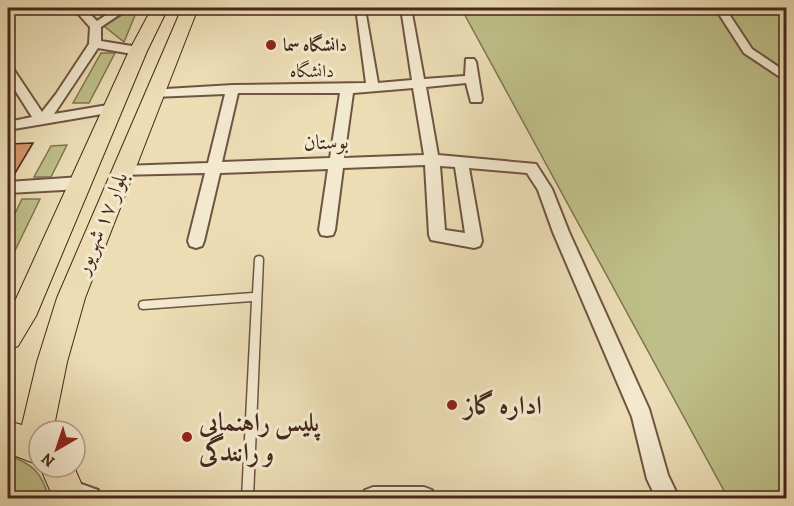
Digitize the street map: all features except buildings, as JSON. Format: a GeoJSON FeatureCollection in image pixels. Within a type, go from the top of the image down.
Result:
{"type":"FeatureCollection","features":[{"type":"Feature","properties":{"kind":"main road","name":"بلوار ١٧ شهریور"},"geometry":{"type":"LineString","coordinates":[[8,337],[17,309],[81,183],[138,51],[160,8]]}},
{"type":"Feature","properties":{"kind":"main road","name":"بلوار ١٧ شهریور"},"geometry":{"type":"LineString","coordinates":[[52,419],[52,362],[71,298],[153,93],[190,8]]}},
{"type":"Feature","properties":{"kind":"street"},"geometry":{"type":"LineString","coordinates":[[41,121],[61,97],[95,44],[96,27],[78,8]]}},
{"type":"Feature","properties":{"kind":"street"},"geometry":{"type":"LineString","coordinates":[[96,27],[124,8]]}},
{"type":"Feature","properties":{"kind":"street"},"geometry":{"type":"LineString","coordinates":[[406,8],[417,83],[432,160],[437,235],[474,241],[460,162]]}},
{"type":"Feature","properties":{"kind":"street"},"geometry":{"type":"LineString","coordinates":[[720,8],[748,51],[786,76]]}},
{"type":"Feature","properties":{"kind":"street"},"geometry":{"type":"LineString","coordinates":[[360,9],[373,87]]}},
{"type":"Feature","properties":{"kind":"street"},"geometry":{"type":"LineString","coordinates":[[95,44],[138,51]]}},
{"type":"Feature","properties":{"kind":"street"},"geometry":{"type":"LineString","coordinates":[[470,62],[476,99]]}},
{"type":"Feature","properties":{"kind":"street"},"geometry":{"type":"LineString","coordinates":[[8,70],[41,121]]}},
{"type":"Feature","properties":{"kind":"street","name":"دانشگاه"},"geometry":{"type":"LineString","coordinates":[[153,93],[233,89],[347,89],[471,79]]}},
{"type":"Feature","properties":{"kind":"street"},"geometry":{"type":"LineString","coordinates":[[196,242],[233,89]]}},
{"type":"Feature","properties":{"kind":"street"},"geometry":{"type":"LineString","coordinates":[[327,230],[347,89]]}},
{"type":"Feature","properties":{"kind":"street"},"geometry":{"type":"LineString","coordinates":[[8,126],[84,111],[114,108]]}},
{"type":"Feature","properties":{"kind":"street","name":"بوستان"},"geometry":{"type":"LineString","coordinates":[[122,171],[432,160],[531,168],[545,189],[561,232],[642,416],[658,479],[668,498]]}},
{"type":"Feature","properties":{"kind":"street"},"geometry":{"type":"LineString","coordinates":[[8,188],[81,183]]}},
{"type":"Feature","properties":{"kind":"street"},"geometry":{"type":"LineString","coordinates":[[373,498],[424,498]]}},
{"type":"Feature","properties":{"kind":"lane"},"geometry":{"type":"LineString","coordinates":[[247,498],[259,259]]}},
{"type":"Feature","properties":{"kind":"lane"},"geometry":{"type":"LineString","coordinates":[[143,305],[258,297]]}},
{"type":"Feature","properties":{"kind":"green space"},"geometry":{"type":"Polygon","coordinates":[[[133,8],[138,8],[124,42],[104,26],[133,8]]]}},
{"type":"Feature","properties":{"kind":"green space"},"geometry":{"type":"Polygon","coordinates":[[[461,8],[786,8],[786,498],[728,498],[461,8]]]}},
{"type":"Feature","properties":{"kind":"green space"},"geometry":{"type":"Polygon","coordinates":[[[101,53],[115,53],[89,103],[73,103],[101,53]]]}},
{"type":"Feature","properties":{"kind":"green space"},"geometry":{"type":"Polygon","coordinates":[[[67,145],[51,177],[34,177],[51,146],[67,145]]]}},
{"type":"Feature","properties":{"kind":"green space"},"geometry":{"type":"Polygon","coordinates":[[[22,199],[40,199],[8,265],[8,228],[22,199]]]}},
{"type":"Feature","properties":{"kind":"green space"},"geometry":{"type":"Polygon","coordinates":[[[8,455],[27,464],[27,479],[42,479],[49,498],[8,498],[8,455]]]}},
{"type":"Feature","properties":{"kind":"place","name":"دانشگاه سما"},"geometry":{"type":"Point","coordinates":[271,45]}},
{"type":"Feature","properties":{"kind":"place","name":"اداره گاز"},"geometry":{"type":"Point","coordinates":[452,405]}},
{"type":"Feature","properties":{"kind":"place","name":"پلیس راهنمایی و رانندگی"},"geometry":{"type":"Point","coordinates":[187,437]}}]}
